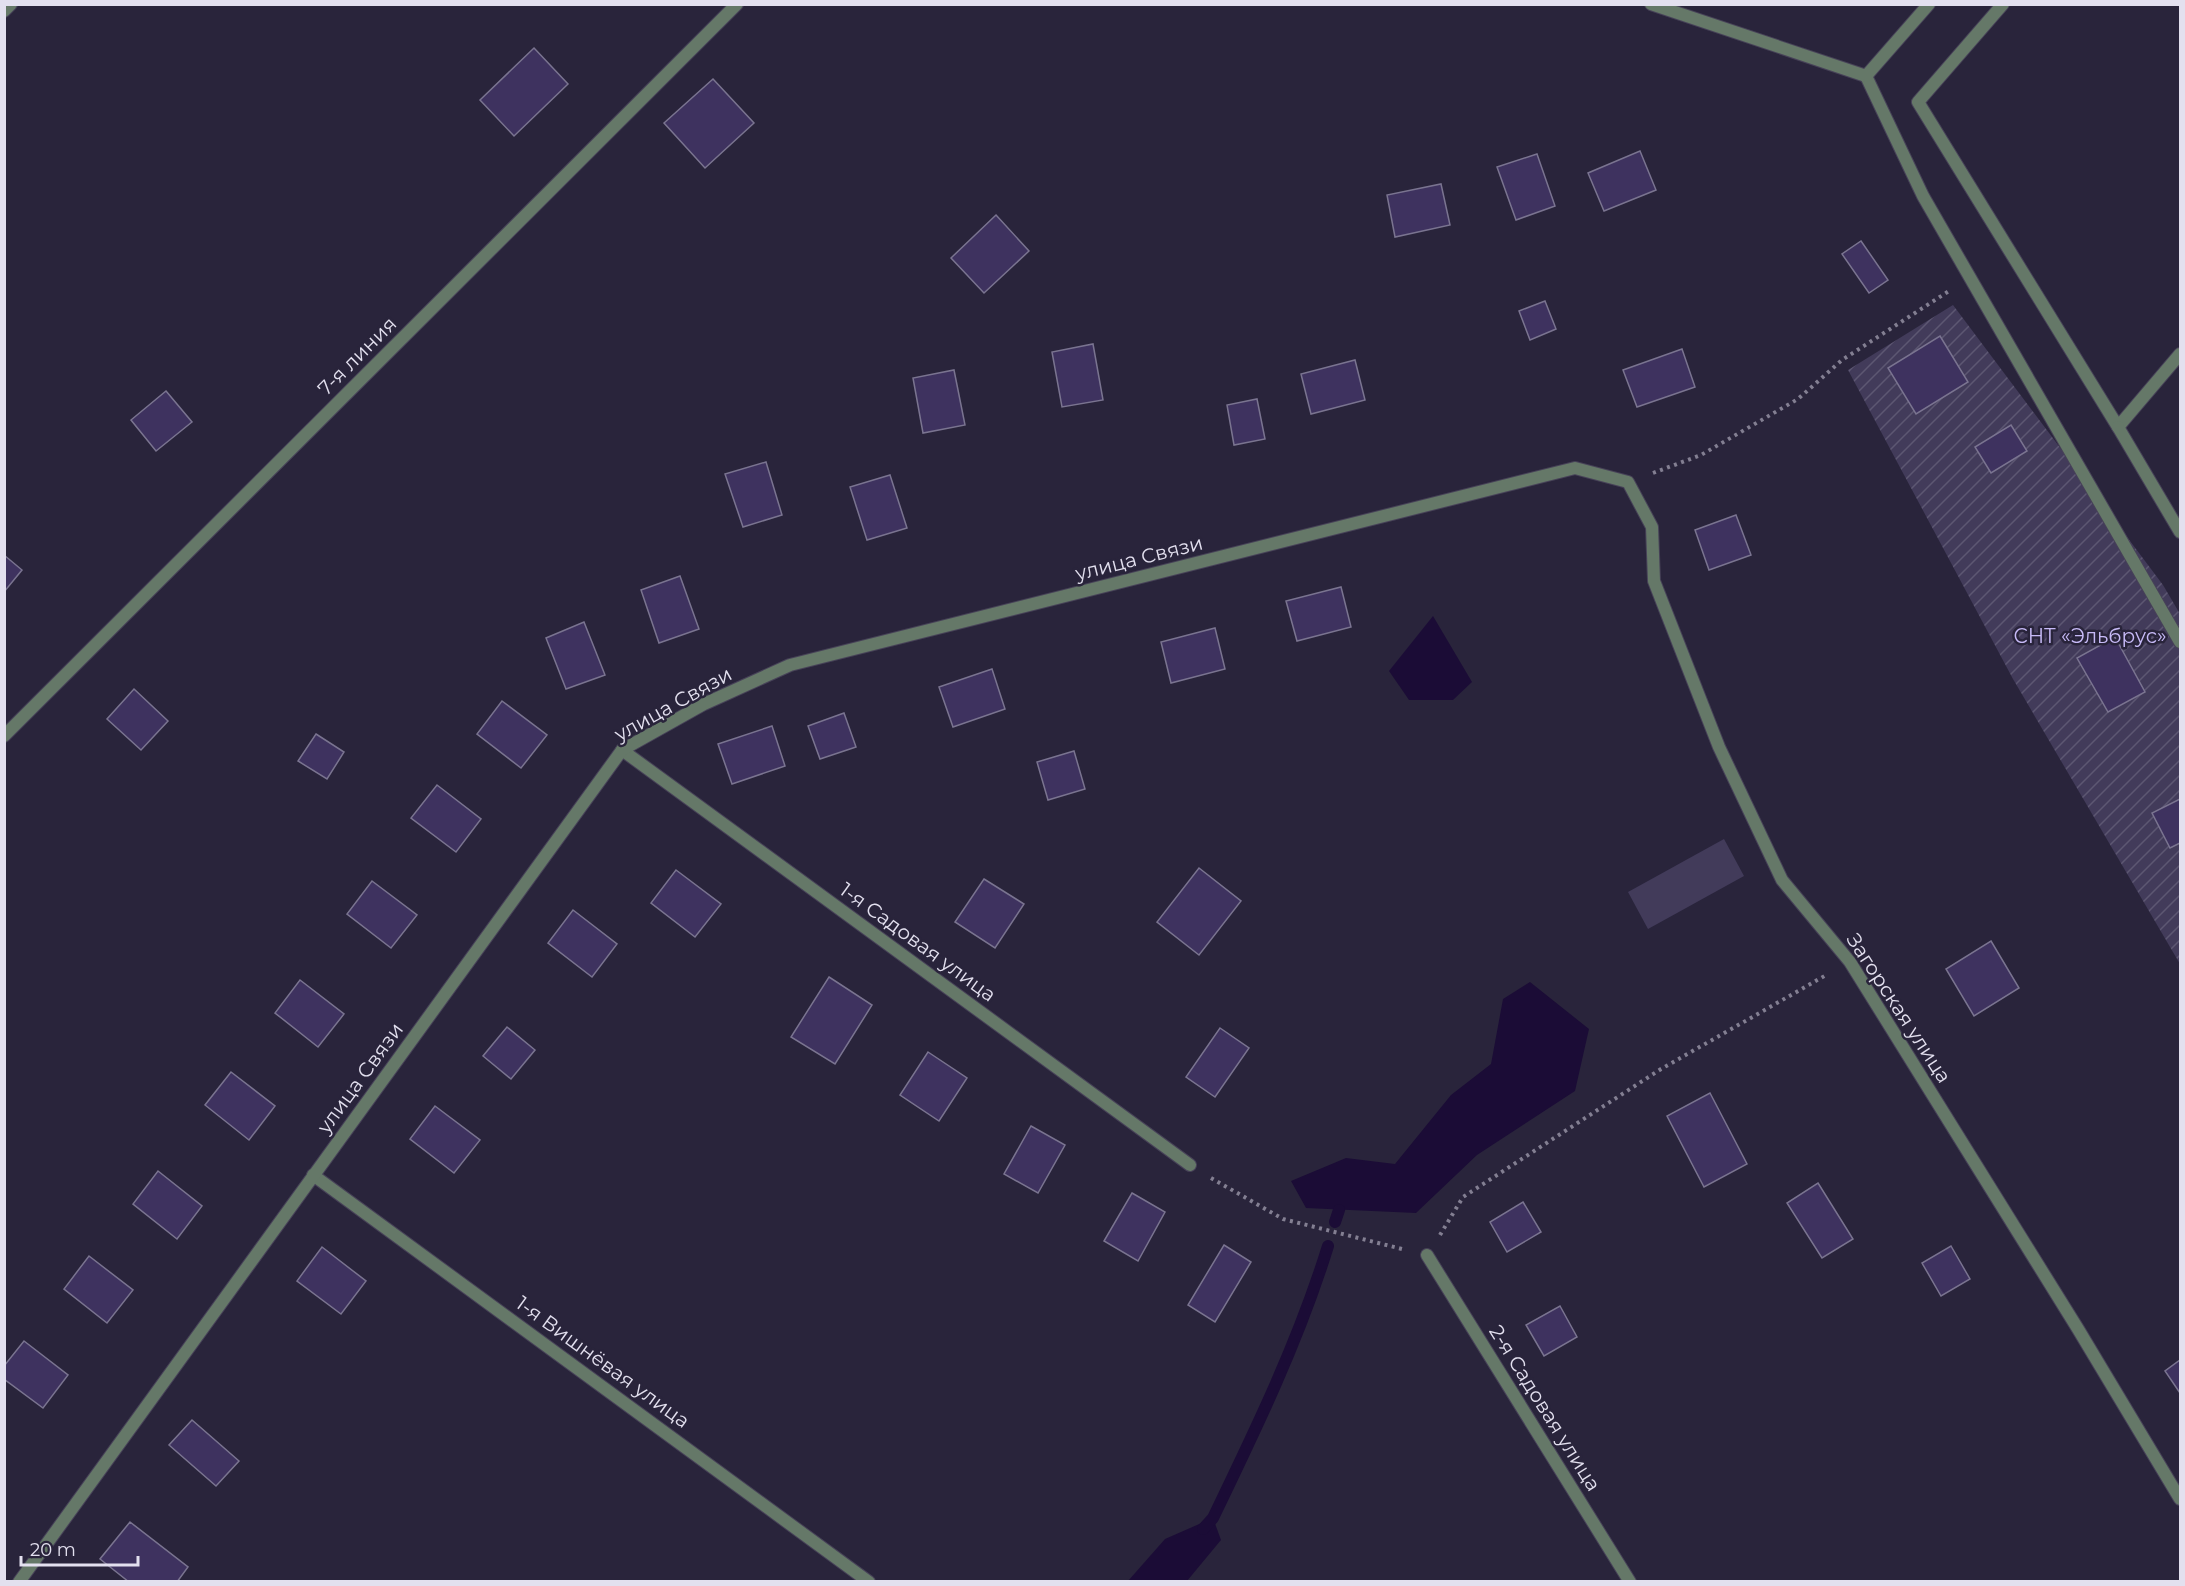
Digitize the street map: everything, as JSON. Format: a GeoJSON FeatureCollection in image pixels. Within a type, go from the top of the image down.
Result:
{"type":"FeatureCollection","features":[{"type":"Feature","properties":{"kind":"street"},"geometry":{"type":"LineString","coordinates":[[4,11],[11,4]]}},
{"type":"Feature","properties":{"kind":"street","name":"7-я линия"},"geometry":{"type":"LineString","coordinates":[[4,736],[737,4]]}},
{"type":"Feature","properties":{"kind":"street"},"geometry":{"type":"LineString","coordinates":[[1651,4],[1866,76],[1923,196],[2181,642]]}},
{"type":"Feature","properties":{"kind":"street"},"geometry":{"type":"LineString","coordinates":[[1866,76],[1929,4]]}},
{"type":"Feature","properties":{"kind":"street"},"geometry":{"type":"LineString","coordinates":[[2003,4],[1918,102],[2181,532]]}},
{"type":"Feature","properties":{"kind":"street"},"geometry":{"type":"LineString","coordinates":[[2118,427],[2181,354]]}},
{"type":"Feature","properties":{"kind":"street","name":"улица Связи"},"geometry":{"type":"LineString","coordinates":[[19,1581],[622,750],[704,704],[790,665],[1575,468],[1628,482]]}},
{"type":"Feature","properties":{"kind":"street","name":"Загорская улица"},"geometry":{"type":"LineString","coordinates":[[1628,482],[1652,527],[1654,581],[1719,747],[1782,880],[1850,962],[2181,1499]]}},
{"type":"Feature","properties":{"kind":"street","name":"1-я Садовая улица"},"geometry":{"type":"LineString","coordinates":[[622,750],[1190,1165]]}},
{"type":"Feature","properties":{"kind":"street","name":"1-я Вишнёвая улица"},"geometry":{"type":"LineString","coordinates":[[314,1175],[869,1581]]}},
{"type":"Feature","properties":{"kind":"street","name":"2-я Садовая улица"},"geometry":{"type":"LineString","coordinates":[[1427,1255],[1630,1581]]}},
{"type":"Feature","properties":{"kind":"path"},"geometry":{"type":"LineString","coordinates":[[1628,482],[1701,455],[1798,399],[1851,353],[1970,278]]}},
{"type":"Feature","properties":{"kind":"path"},"geometry":{"type":"LineString","coordinates":[[1190,1165],[1283,1220],[1427,1255],[1463,1197],[1661,1068],[1850,962]]}},
{"type":"Feature","properties":{"kind":"green space","name":"СНТ «Эльбрус»"},"geometry":{"type":"Polygon","coordinates":[[[1953,305],[2163,585],[2180,614],[2180,964],[2013,679],[1848,370],[1953,305]]]}},
{"type":"Feature","properties":{"kind":"green space"},"geometry":{"type":"Polygon","coordinates":[[[1724,839],[1744,876],[1648,929],[1628,892],[1724,839]]]}},
{"type":"Feature","properties":{"kind":"shaded area"},"geometry":{"type":"Polygon","coordinates":[[[1433,616],[1472,682],[1453,700],[1409,700],[1389,671],[1433,616]]]}},
{"type":"Feature","properties":{"kind":"shaded area"},"geometry":{"type":"Polygon","coordinates":[[[1530,982],[1589,1029],[1575,1091],[1477,1155],[1416,1213],[1306,1208],[1291,1181],[1346,1158],[1395,1164],[1451,1095],[1491,1064],[1503,999],[1530,982]]]}},
{"type":"Feature","properties":{"kind":"shaded area"},"geometry":{"type":"Polygon","coordinates":[[[1213,1518],[1221,1540],[1187,1581],[1128,1581],[1165,1539],[1213,1518]]]}},
{"type":"Feature","properties":{"kind":"building"},"geometry":{"type":"Polygon","coordinates":[[[534,48],[568,84],[514,136],[480,100],[534,48]]]}},
{"type":"Feature","properties":{"kind":"building"},"geometry":{"type":"Polygon","coordinates":[[[713,79],[754,123],[705,168],[664,123],[713,79]]]}},
{"type":"Feature","properties":{"kind":"building"},"geometry":{"type":"Polygon","coordinates":[[[1640,151],[1656,190],[1604,211],[1588,173],[1640,151]]]}},
{"type":"Feature","properties":{"kind":"building"},"geometry":{"type":"Polygon","coordinates":[[[1537,154],[1555,206],[1516,220],[1497,167],[1537,154]]]}},
{"type":"Feature","properties":{"kind":"building"},"geometry":{"type":"Polygon","coordinates":[[[1441,184],[1450,225],[1395,237],[1387,195],[1441,184]]]}},
{"type":"Feature","properties":{"kind":"building"},"geometry":{"type":"Polygon","coordinates":[[[996,215],[1029,251],[984,293],[951,258],[996,215]]]}},
{"type":"Feature","properties":{"kind":"building"},"geometry":{"type":"Polygon","coordinates":[[[1861,241],[1888,280],[1869,293],[1842,254],[1861,241]]]}},
{"type":"Feature","properties":{"kind":"building"},"geometry":{"type":"Polygon","coordinates":[[[1545,301],[1556,329],[1530,340],[1519,311],[1545,301]]]}},
{"type":"Feature","properties":{"kind":"building"},"geometry":{"type":"Polygon","coordinates":[[[1940,336],[1968,382],[1916,414],[1888,368],[1940,336]]]}},
{"type":"Feature","properties":{"kind":"building"},"geometry":{"type":"Polygon","coordinates":[[[1093,344],[1103,400],[1062,407],[1052,352],[1093,344]]]}},
{"type":"Feature","properties":{"kind":"building"},"geometry":{"type":"Polygon","coordinates":[[[1682,349],[1695,387],[1637,407],[1623,370],[1682,349]]]}},
{"type":"Feature","properties":{"kind":"building"},"geometry":{"type":"Polygon","coordinates":[[[1355,360],[1365,400],[1311,414],[1301,374],[1355,360]]]}},
{"type":"Feature","properties":{"kind":"building"},"geometry":{"type":"Polygon","coordinates":[[[954,370],[965,425],[923,433],[913,378],[954,370]]]}},
{"type":"Feature","properties":{"kind":"building"},"geometry":{"type":"Polygon","coordinates":[[[166,391],[192,422],[156,451],[131,420],[166,391]]]}},
{"type":"Feature","properties":{"kind":"building"},"geometry":{"type":"Polygon","coordinates":[[[1257,399],[1265,439],[1234,445],[1227,405],[1257,399]]]}},
{"type":"Feature","properties":{"kind":"building"},"geometry":{"type":"Polygon","coordinates":[[[2011,425],[2027,451],[1991,473],[1975,447],[2011,425]]]}},
{"type":"Feature","properties":{"kind":"building"},"geometry":{"type":"Polygon","coordinates":[[[766,462],[782,515],[743,527],[725,474],[766,462]]]}},
{"type":"Feature","properties":{"kind":"building"},"geometry":{"type":"Polygon","coordinates":[[[890,475],[907,528],[867,540],[850,487],[890,475]]]}},
{"type":"Feature","properties":{"kind":"building"},"geometry":{"type":"Polygon","coordinates":[[[1736,515],[1751,555],[1709,570],[1695,530],[1736,515]]]}},
{"type":"Feature","properties":{"kind":"building"},"geometry":{"type":"Polygon","coordinates":[[[4,555],[22,570],[4,592],[4,555]]]}},
{"type":"Feature","properties":{"kind":"building"},"geometry":{"type":"Polygon","coordinates":[[[680,576],[699,629],[659,643],[641,590],[680,576]]]}},
{"type":"Feature","properties":{"kind":"building"},"geometry":{"type":"Polygon","coordinates":[[[1341,587],[1351,627],[1297,641],[1286,601],[1341,587]]]}},
{"type":"Feature","properties":{"kind":"building"},"geometry":{"type":"Polygon","coordinates":[[[584,622],[605,675],[566,689],[546,638],[584,622]]]}},
{"type":"Feature","properties":{"kind":"building"},"geometry":{"type":"Polygon","coordinates":[[[1215,628],[1225,669],[1171,683],[1161,642],[1215,628]]]}},
{"type":"Feature","properties":{"kind":"building"},"geometry":{"type":"Polygon","coordinates":[[[2115,637],[2145,692],[2108,712],[2077,658],[2115,637]]]}},
{"type":"Feature","properties":{"kind":"building"},"geometry":{"type":"Polygon","coordinates":[[[992,669],[1005,709],[953,727],[939,687],[992,669]]]}},
{"type":"Feature","properties":{"kind":"building"},"geometry":{"type":"Polygon","coordinates":[[[134,689],[168,721],[141,750],[107,719],[134,689]]]}},
{"type":"Feature","properties":{"kind":"building"},"geometry":{"type":"Polygon","coordinates":[[[502,701],[547,735],[521,768],[477,734],[502,701]]]}},
{"type":"Feature","properties":{"kind":"building"},"geometry":{"type":"Polygon","coordinates":[[[844,713],[856,747],[820,759],[808,726],[844,713]]]}},
{"type":"Feature","properties":{"kind":"building"},"geometry":{"type":"Polygon","coordinates":[[[772,726],[785,766],[732,784],[718,744],[772,726]]]}},
{"type":"Feature","properties":{"kind":"building"},"geometry":{"type":"Polygon","coordinates":[[[316,734],[344,752],[327,779],[298,761],[316,734]]]}},
{"type":"Feature","properties":{"kind":"building"},"geometry":{"type":"Polygon","coordinates":[[[1074,751],[1085,789],[1048,800],[1037,762],[1074,751]]]}},
{"type":"Feature","properties":{"kind":"building"},"geometry":{"type":"Polygon","coordinates":[[[437,785],[481,819],[456,852],[411,818],[437,785]]]}},
{"type":"Feature","properties":{"kind":"building"},"geometry":{"type":"Polygon","coordinates":[[[2180,799],[2180,843],[2170,848],[2152,813],[2180,799]]]}},
{"type":"Feature","properties":{"kind":"building"},"geometry":{"type":"Polygon","coordinates":[[[1199,868],[1241,901],[1199,955],[1157,922],[1199,868]]]}},
{"type":"Feature","properties":{"kind":"building"},"geometry":{"type":"Polygon","coordinates":[[[676,870],[721,904],[695,937],[651,903],[676,870]]]}},
{"type":"Feature","properties":{"kind":"building"},"geometry":{"type":"Polygon","coordinates":[[[984,879],[1024,904],[995,948],[955,922],[984,879]]]}},
{"type":"Feature","properties":{"kind":"building"},"geometry":{"type":"Polygon","coordinates":[[[372,881],[417,915],[391,948],[347,914],[372,881]]]}},
{"type":"Feature","properties":{"kind":"building"},"geometry":{"type":"Polygon","coordinates":[[[573,910],[617,944],[592,977],[548,943],[573,910]]]}},
{"type":"Feature","properties":{"kind":"building"},"geometry":{"type":"Polygon","coordinates":[[[1991,941],[2019,988],[1974,1016],[1946,969],[1991,941]]]}},
{"type":"Feature","properties":{"kind":"building"},"geometry":{"type":"Polygon","coordinates":[[[829,977],[872,1005],[835,1064],[791,1037],[829,977]]]}},
{"type":"Feature","properties":{"kind":"building"},"geometry":{"type":"Polygon","coordinates":[[[300,980],[344,1014],[318,1047],[275,1013],[300,980]]]}},
{"type":"Feature","properties":{"kind":"building"},"geometry":{"type":"Polygon","coordinates":[[[507,1027],[535,1050],[511,1079],[483,1056],[507,1027]]]}},
{"type":"Feature","properties":{"kind":"building"},"geometry":{"type":"Polygon","coordinates":[[[1220,1028],[1249,1048],[1215,1097],[1186,1077],[1220,1028]]]}},
{"type":"Feature","properties":{"kind":"building"},"geometry":{"type":"Polygon","coordinates":[[[928,1052],[967,1078],[939,1121],[900,1095],[928,1052]]]}},
{"type":"Feature","properties":{"kind":"building"},"geometry":{"type":"Polygon","coordinates":[[[231,1072],[275,1106],[249,1140],[205,1105],[231,1072]]]}},
{"type":"Feature","properties":{"kind":"building"},"geometry":{"type":"Polygon","coordinates":[[[1710,1093],[1747,1164],[1704,1187],[1667,1116],[1710,1093]]]}},
{"type":"Feature","properties":{"kind":"building"},"geometry":{"type":"Polygon","coordinates":[[[435,1106],[480,1140],[454,1173],[410,1139],[435,1106]]]}},
{"type":"Feature","properties":{"kind":"building"},"geometry":{"type":"Polygon","coordinates":[[[1031,1126],[1065,1145],[1038,1193],[1004,1174],[1031,1126]]]}},
{"type":"Feature","properties":{"kind":"building"},"geometry":{"type":"Polygon","coordinates":[[[158,1171],[202,1206],[177,1239],[133,1204],[158,1171]]]}},
{"type":"Feature","properties":{"kind":"building"},"geometry":{"type":"Polygon","coordinates":[[[1818,1183],[1853,1239],[1822,1258],[1787,1203],[1818,1183]]]}},
{"type":"Feature","properties":{"kind":"building"},"geometry":{"type":"Polygon","coordinates":[[[1132,1193],[1165,1212],[1138,1261],[1104,1241],[1132,1193]]]}},
{"type":"Feature","properties":{"kind":"building"},"geometry":{"type":"Polygon","coordinates":[[[1523,1202],[1541,1232],[1507,1252],[1490,1222],[1523,1202]]]}},
{"type":"Feature","properties":{"kind":"building"},"geometry":{"type":"Polygon","coordinates":[[[1224,1245],[1251,1262],[1215,1322],[1188,1305],[1224,1245]]]}},
{"type":"Feature","properties":{"kind":"building"},"geometry":{"type":"Polygon","coordinates":[[[1951,1246],[1970,1279],[1941,1296],[1922,1263],[1951,1246]]]}},
{"type":"Feature","properties":{"kind":"building"},"geometry":{"type":"Polygon","coordinates":[[[322,1247],[366,1281],[341,1314],[297,1281],[322,1247]]]}},
{"type":"Feature","properties":{"kind":"building"},"geometry":{"type":"Polygon","coordinates":[[[89,1256],[133,1290],[107,1323],[64,1289],[89,1256]]]}},
{"type":"Feature","properties":{"kind":"building"},"geometry":{"type":"Polygon","coordinates":[[[1560,1306],[1577,1337],[1544,1356],[1526,1325],[1560,1306]]]}},
{"type":"Feature","properties":{"kind":"building"},"geometry":{"type":"Polygon","coordinates":[[[24,1341],[68,1375],[43,1408],[4,1379],[4,1366],[24,1341]]]}},
{"type":"Feature","properties":{"kind":"building"},"geometry":{"type":"Polygon","coordinates":[[[2180,1360],[2180,1393],[2165,1371],[2180,1360]]]}},
{"type":"Feature","properties":{"kind":"building"},"geometry":{"type":"Polygon","coordinates":[[[192,1420],[239,1461],[216,1486],[169,1445],[192,1420]]]}},
{"type":"Feature","properties":{"kind":"building"},"geometry":{"type":"Polygon","coordinates":[[[130,1522],[188,1567],[177,1582],[129,1582],[100,1559],[130,1522]]]}},
{"type":"Feature","properties":{"kind":"waterway"},"geometry":{"type":"LineString","coordinates":[[1335,1222],[1339,1210]]}},
{"type":"Feature","properties":{"kind":"waterway"},"geometry":{"type":"LineString","coordinates":[[1203,1529],[1213,1518],[1276,1384],[1304,1316],[1328,1246]]}}]}
